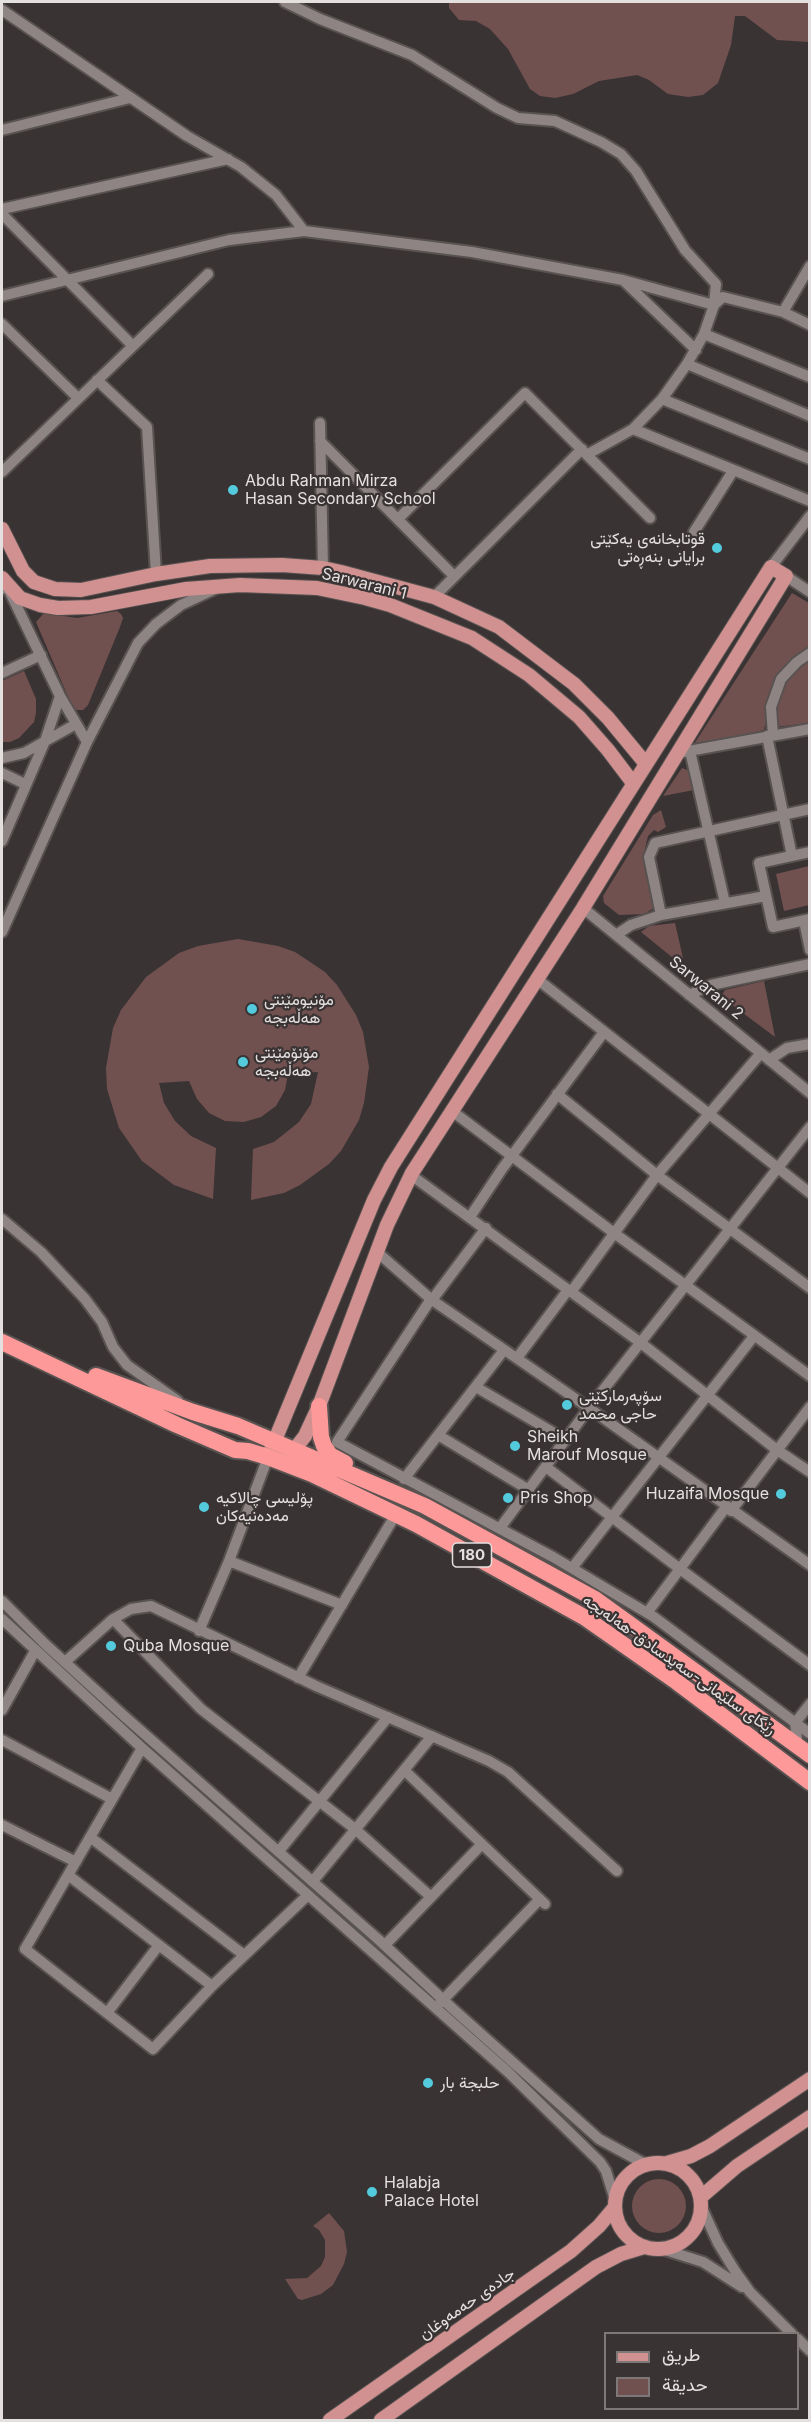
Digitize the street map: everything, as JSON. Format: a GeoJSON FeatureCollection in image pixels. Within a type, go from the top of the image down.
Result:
{"type":"FeatureCollection","features":[{"type":"Feature","properties":{"kind":"highway","name":"180"},"geometry":{"type":"LineString","coordinates":[[2,1334],[112,1383],[238,1426],[294,1450]]}},
{"type":"Feature","properties":{"kind":"highway","name":"رێگای سلێمانی-سەیدسادق-هەلەبجە"},"geometry":{"type":"LineString","coordinates":[[2,1342],[100,1390],[235,1450],[248,1451],[266,1462],[312,1474],[396,1514],[584,1617],[677,1682],[810,1782]]}},
{"type":"Feature","properties":{"kind":"highway"},"geometry":{"type":"LineString","coordinates":[[319,1406],[321,1437],[330,1455],[389,1485],[408,1498]]}},
{"type":"Feature","properties":{"kind":"highway","name":"رێگای سلێمانی-سەیدسادق-هەلەبجە"},"geometry":{"type":"LineString","coordinates":[[294,1450],[408,1498],[595,1599],[804,1751]]}},
{"type":"Feature","properties":{"kind":"main road"},"geometry":{"type":"LineString","coordinates":[[2,529],[22,571],[34,582],[61,590],[81,590],[156,574],[210,566],[282,565],[323,568],[434,597],[499,627],[574,684],[609,718],[646,764]]}},
{"type":"Feature","properties":{"kind":"main road"},"geometry":{"type":"LineString","coordinates":[[771,567],[786,576],[684,752],[411,1175],[377,1252],[319,1406],[305,1436],[294,1450],[266,1462],[390,1167],[771,567]]}},
{"type":"Feature","properties":{"kind":"main road"},"geometry":{"type":"LineString","coordinates":[[365,598],[368,579]]}},
{"type":"Feature","properties":{"kind":"main road","name":"Sarwarani 1"},"geometry":{"type":"LineString","coordinates":[[3,584],[15,595],[29,602],[69,609],[220,586],[298,587],[365,598],[458,632],[508,660],[547,688],[579,717],[633,783]]}},
{"type":"Feature","properties":{"kind":"main road"},"geometry":{"type":"LineString","coordinates":[[452,1070],[470,1083]]}},
{"type":"Feature","properties":{"kind":"main road"},"geometry":{"type":"LineString","coordinates":[[668,2163],[689,2175],[697,2185],[701,2203],[699,2220],[685,2240],[674,2246],[662,2249],[644,2247],[632,2241],[617,2220],[615,2203],[618,2188],[625,2178],[645,2164],[668,2163],[691,2156],[710,2146],[810,2079]]}},
{"type":"Feature","properties":{"kind":"main road"},"geometry":{"type":"LineString","coordinates":[[701,2203],[737,2166],[810,2117]]}},
{"type":"Feature","properties":{"kind":"main road","name":"جادەی حەمەوغان"},"geometry":{"type":"LineString","coordinates":[[330,2421],[571,2251],[599,2226],[615,2203]]}},
{"type":"Feature","properties":{"kind":"main road"},"geometry":{"type":"LineString","coordinates":[[390,2418],[596,2267],[621,2254],[644,2247]]}},
{"type":"Feature","properties":{"kind":"street"},"geometry":{"type":"LineString","coordinates":[[285,2],[320,19],[412,55],[497,108],[518,118],[555,122],[601,142],[621,154],[636,171],[684,250],[716,284],[714,305],[704,334],[687,364],[662,399],[633,429],[585,451],[434,597]]}},
{"type":"Feature","properties":{"kind":"street"},"geometry":{"type":"LineString","coordinates":[[2,10],[187,136],[228,159],[276,195],[304,231]]}},
{"type":"Feature","properties":{"kind":"street"},"geometry":{"type":"LineString","coordinates":[[2,130],[130,98]]}},
{"type":"Feature","properties":{"kind":"street"},"geometry":{"type":"LineString","coordinates":[[2,209],[228,159]]}},
{"type":"Feature","properties":{"kind":"street"},"geometry":{"type":"LineString","coordinates":[[2,214],[133,346]]}},
{"type":"Feature","properties":{"kind":"street"},"geometry":{"type":"LineString","coordinates":[[2,296],[229,240],[304,231],[472,252],[622,280],[714,305]]}},
{"type":"Feature","properties":{"kind":"street"},"geometry":{"type":"LineString","coordinates":[[783,312],[810,266]]}},
{"type":"Feature","properties":{"kind":"street"},"geometry":{"type":"LineString","coordinates":[[2,472],[208,274]]}},
{"type":"Feature","properties":{"kind":"street"},"geometry":{"type":"LineString","coordinates":[[622,280],[696,350]]}},
{"type":"Feature","properties":{"kind":"street"},"geometry":{"type":"LineString","coordinates":[[714,305],[723,297],[783,312],[810,325]]}},
{"type":"Feature","properties":{"kind":"street"},"geometry":{"type":"LineString","coordinates":[[2,324],[78,398]]}},
{"type":"Feature","properties":{"kind":"street"},"geometry":{"type":"LineString","coordinates":[[704,334],[810,377]]}},
{"type":"Feature","properties":{"kind":"street"},"geometry":{"type":"LineString","coordinates":[[687,364],[810,416]]}},
{"type":"Feature","properties":{"kind":"street"},"geometry":{"type":"LineString","coordinates":[[97,380],[147,427],[156,574]]}},
{"type":"Feature","properties":{"kind":"street"},"geometry":{"type":"LineString","coordinates":[[399,519],[525,393],[650,518]]}},
{"type":"Feature","properties":{"kind":"street"},"geometry":{"type":"LineString","coordinates":[[662,399],[810,459]]}},
{"type":"Feature","properties":{"kind":"street"},"geometry":{"type":"LineString","coordinates":[[320,423],[323,568]]}},
{"type":"Feature","properties":{"kind":"street"},"geometry":{"type":"LineString","coordinates":[[633,429],[810,501]]}},
{"type":"Feature","properties":{"kind":"street"},"geometry":{"type":"LineString","coordinates":[[320,441],[454,576]]}},
{"type":"Feature","properties":{"kind":"street"},"geometry":{"type":"LineString","coordinates":[[694,532],[733,471]]}},
{"type":"Feature","properties":{"kind":"street"},"geometry":{"type":"LineString","coordinates":[[771,567],[810,516]]}},
{"type":"Feature","properties":{"kind":"street"},"geometry":{"type":"LineString","coordinates":[[786,576],[810,592]]}},
{"type":"Feature","properties":{"kind":"street"},"geometry":{"type":"LineString","coordinates":[[3,584],[60,696],[87,742]]}},
{"type":"Feature","properties":{"kind":"street"},"geometry":{"type":"LineString","coordinates":[[2,932],[87,742],[138,643],[156,624],[181,605],[220,586]]}},
{"type":"Feature","properties":{"kind":"street"},"geometry":{"type":"LineString","coordinates":[[792,856],[770,736],[771,707],[781,679],[797,662],[810,653]]}},
{"type":"Feature","properties":{"kind":"street"},"geometry":{"type":"LineString","coordinates":[[2,673],[40,655]]}},
{"type":"Feature","properties":{"kind":"street"},"geometry":{"type":"LineString","coordinates":[[2,841],[45,741],[60,696]]}},
{"type":"Feature","properties":{"kind":"street"},"geometry":{"type":"LineString","coordinates":[[2,758],[24,753],[76,724]]}},
{"type":"Feature","properties":{"kind":"street"},"geometry":{"type":"LineString","coordinates":[[725,903],[708,831],[684,752],[810,729]]}},
{"type":"Feature","properties":{"kind":"street"},"geometry":{"type":"LineString","coordinates":[[2,773],[25,784]]}},
{"type":"Feature","properties":{"kind":"street"},"geometry":{"type":"LineString","coordinates":[[661,915],[649,857],[655,843],[810,809]]}},
{"type":"Feature","properties":{"kind":"street"},"geometry":{"type":"LineString","coordinates":[[810,852],[759,863],[773,927],[807,920],[810,950]]}},
{"type":"Feature","properties":{"kind":"street"},"geometry":{"type":"LineString","coordinates":[[616,935],[631,925],[661,915],[766,896]]}},
{"type":"Feature","properties":{"kind":"street","name":"Sarwarani 2"},"geometry":{"type":"LineString","coordinates":[[583,908],[810,1093]]}},
{"type":"Feature","properties":{"kind":"street"},"geometry":{"type":"LineString","coordinates":[[689,995],[711,985],[810,964]]}},
{"type":"Feature","properties":{"kind":"street"},"geometry":{"type":"LineString","coordinates":[[537,979],[810,1193]]}},
{"type":"Feature","properties":{"kind":"street"},"geometry":{"type":"LineString","coordinates":[[470,1217],[604,1032]]}},
{"type":"Feature","properties":{"kind":"street"},"geometry":{"type":"LineString","coordinates":[[517,1358],[657,1175],[709,1115],[765,1057],[787,1048],[810,1044]]}},
{"type":"Feature","properties":{"kind":"street"},"geometry":{"type":"LineString","coordinates":[[557,1094],[657,1175],[810,1288]]}},
{"type":"Feature","properties":{"kind":"street"},"geometry":{"type":"LineString","coordinates":[[452,1111],[810,1376]]}},
{"type":"Feature","properties":{"kind":"street"},"geometry":{"type":"LineString","coordinates":[[500,1528],[641,1342],[810,1127]]}},
{"type":"Feature","properties":{"kind":"street"},"geometry":{"type":"LineString","coordinates":[[411,1175],[641,1342],[777,1450],[810,1472]]}},
{"type":"Feature","properties":{"kind":"street"},"geometry":{"type":"LineString","coordinates":[[2,1219],[40,1252],[79,1291],[102,1322],[113,1347],[127,1365],[193,1412]]}},
{"type":"Feature","properties":{"kind":"street"},"geometry":{"type":"LineString","coordinates":[[486,1228],[432,1299],[337,1442],[500,1528],[647,1613],[809,1732],[804,1751],[785,1763]]}},
{"type":"Feature","properties":{"kind":"street"},"geometry":{"type":"LineString","coordinates":[[377,1252],[432,1299],[590,1408],[728,1509],[808,1561]]}},
{"type":"Feature","properties":{"kind":"street"},"geometry":{"type":"LineString","coordinates":[[572,1568],[754,1336]]}},
{"type":"Feature","properties":{"kind":"street"},"geometry":{"type":"LineString","coordinates":[[404,1479],[504,1350]]}},
{"type":"Feature","properties":{"kind":"street"},"geometry":{"type":"LineString","coordinates":[[476,1387],[566,1440]]}},
{"type":"Feature","properties":{"kind":"street"},"geometry":{"type":"LineString","coordinates":[[647,1613],[810,1407]]}},
{"type":"Feature","properties":{"kind":"street"},"geometry":{"type":"LineString","coordinates":[[438,1435],[529,1490]]}},
{"type":"Feature","properties":{"kind":"street"},"geometry":{"type":"LineString","coordinates":[[199,1631],[229,1561],[266,1462]]}},
{"type":"Feature","properties":{"kind":"street"},"geometry":{"type":"LineString","coordinates":[[546,1467],[810,1665]]}},
{"type":"Feature","properties":{"kind":"street"},"geometry":{"type":"LineString","coordinates":[[298,1678],[396,1514]]}},
{"type":"Feature","properties":{"kind":"street"},"geometry":{"type":"LineString","coordinates":[[229,1561],[342,1605]]}},
{"type":"Feature","properties":{"kind":"street"},"geometry":{"type":"LineString","coordinates":[[2,1601],[65,1662],[385,1945],[439,2004]]}},
{"type":"Feature","properties":{"kind":"street"},"geometry":{"type":"LineString","coordinates":[[65,1662],[113,1619],[131,1610],[151,1606],[298,1678],[432,1736],[508,1772],[616,1871]]}},
{"type":"Feature","properties":{"kind":"street"},"geometry":{"type":"LineString","coordinates":[[2,1618],[142,1748],[308,1895],[439,2004],[511,2068],[599,2139],[645,2164]]}},
{"type":"Feature","properties":{"kind":"street"},"geometry":{"type":"LineString","coordinates":[[113,1619],[201,1709],[355,1829],[431,1897]]}},
{"type":"Feature","properties":{"kind":"street"},"geometry":{"type":"LineString","coordinates":[[2,1710],[35,1651]]}},
{"type":"Feature","properties":{"kind":"street"},"geometry":{"type":"LineString","coordinates":[[795,1723],[810,1704]]}},
{"type":"Feature","properties":{"kind":"street"},"geometry":{"type":"LineString","coordinates":[[279,1851],[388,1717]]}},
{"type":"Feature","properties":{"kind":"street"},"geometry":{"type":"LineString","coordinates":[[795,1723],[804,1751]]}},
{"type":"Feature","properties":{"kind":"street"},"geometry":{"type":"LineString","coordinates":[[313,1881],[432,1736]]}},
{"type":"Feature","properties":{"kind":"street"},"geometry":{"type":"LineString","coordinates":[[2,1740],[112,1800]]}},
{"type":"Feature","properties":{"kind":"street"},"geometry":{"type":"LineString","coordinates":[[142,1748],[25,1949],[153,2049],[212,1986],[308,1895]]}},
{"type":"Feature","properties":{"kind":"street"},"geometry":{"type":"LineString","coordinates":[[404,1770],[542,1902],[439,2004]]}},
{"type":"Feature","properties":{"kind":"street"},"geometry":{"type":"LineString","coordinates":[[229,1824],[237,1815]]}},
{"type":"Feature","properties":{"kind":"street"},"geometry":{"type":"LineString","coordinates":[[2,1825],[76,1862]]}},
{"type":"Feature","properties":{"kind":"street"},"geometry":{"type":"LineString","coordinates":[[90,1837],[244,1955]]}},
{"type":"Feature","properties":{"kind":"street"},"geometry":{"type":"LineString","coordinates":[[385,1945],[482,1844]]}},
{"type":"Feature","properties":{"kind":"street"},"geometry":{"type":"LineString","coordinates":[[68,1875],[212,1986]]}},
{"type":"Feature","properties":{"kind":"street"},"geometry":{"type":"LineString","coordinates":[[107,2013],[159,1945]]}},
{"type":"Feature","properties":{"kind":"street"},"geometry":{"type":"LineString","coordinates":[[511,2068],[600,2162],[615,2203]]}},
{"type":"Feature","properties":{"kind":"street"},"geometry":{"type":"LineString","coordinates":[[701,2203],[718,2244],[750,2292],[790,2332]]}},
{"type":"Feature","properties":{"kind":"street"},"geometry":{"type":"LineString","coordinates":[[662,2249],[703,2262],[750,2292]]}},
{"type":"Feature","properties":{"kind":"street"},"geometry":{"type":"LineString","coordinates":[[799,2340],[810,2351]]}},
{"type":"Feature","properties":{"kind":"green space"},"geometry":{"type":"Polygon","coordinates":[[[449,2],[809,2],[809,42],[777,40],[745,16],[735,16],[731,45],[718,83],[703,95],[688,97],[668,94],[649,80],[637,75],[599,81],[573,94],[555,98],[540,96],[530,89],[508,49],[490,29],[476,21],[459,20],[449,8],[449,2]]]}},
{"type":"Feature","properties":{"kind":"green space"},"geometry":{"type":"Polygon","coordinates":[[[792,593],[809,603],[809,649],[788,663],[775,681],[764,730],[716,742],[694,744],[792,593]]]}},
{"type":"Feature","properties":{"kind":"green space"},"geometry":{"type":"Polygon","coordinates":[[[117,611],[123,618],[120,627],[88,705],[83,710],[77,710],[72,706],[36,622],[44,613],[77,618],[117,611]]]}},
{"type":"Feature","properties":{"kind":"green space"},"geometry":{"type":"Polygon","coordinates":[[[809,659],[809,723],[776,727],[774,709],[785,682],[797,668],[809,659]]]}},
{"type":"Feature","properties":{"kind":"green space"},"geometry":{"type":"Polygon","coordinates":[[[24,671],[36,699],[34,722],[19,738],[10,742],[2,742],[2,681],[24,671]]]}},
{"type":"Feature","properties":{"kind":"green space"},"geometry":{"type":"Polygon","coordinates":[[[682,768],[690,771],[694,790],[663,796],[682,768]]]}},
{"type":"Feature","properties":{"kind":"green space"},"geometry":{"type":"Polygon","coordinates":[[[661,810],[666,827],[658,832],[654,830],[648,836],[643,857],[654,908],[644,914],[619,915],[604,903],[603,896],[653,815],[661,810]]]}},
{"type":"Feature","properties":{"kind":"green space"},"geometry":{"type":"Polygon","coordinates":[[[809,866],[809,905],[784,911],[776,874],[809,866]]]}},
{"type":"Feature","properties":{"kind":"green space"},"geometry":{"type":"Polygon","coordinates":[[[675,923],[683,958],[678,962],[641,932],[649,926],[675,923]]]}},
{"type":"Feature","properties":{"kind":"green space"},"geometry":{"type":"Polygon","coordinates":[[[238,939],[278,946],[295,952],[325,972],[337,985],[356,1015],[363,1032],[369,1067],[359,1120],[341,1151],[329,1164],[300,1185],[284,1193],[251,1200],[253,1149],[274,1142],[299,1122],[311,1104],[318,1072],[288,1074],[285,1090],[276,1106],[261,1117],[244,1122],[225,1121],[209,1113],[197,1099],[189,1081],[159,1083],[164,1103],[175,1121],[191,1136],[216,1148],[213,1199],[174,1185],[142,1161],[119,1128],[107,1089],[106,1068],[113,1028],[121,1010],[146,977],[179,953],[198,946],[238,939]]]}},
{"type":"Feature","properties":{"kind":"green space"},"geometry":{"type":"Polygon","coordinates":[[[764,981],[775,1037],[722,995],[725,990],[764,981]]]}},
{"type":"Feature","properties":{"kind":"green space"},"geometry":{"type":"Polygon","coordinates":[[[659,2179],[669,2181],[678,2187],[684,2196],[686,2206],[684,2216],[678,2225],[669,2231],[659,2233],[649,2231],[640,2225],[634,2216],[632,2206],[634,2196],[640,2187],[649,2181],[659,2179]]]}},
{"type":"Feature","properties":{"kind":"green space"},"geometry":{"type":"Polygon","coordinates":[[[329,2213],[344,2231],[347,2252],[344,2264],[333,2285],[321,2294],[302,2300],[298,2299],[285,2279],[307,2278],[321,2266],[325,2257],[325,2240],[319,2230],[313,2226],[329,2213]]]}},
{"type":"Feature","properties":{"kind":"place","name":"Abdu Rahman Mirza Hasan Secondary School"},"geometry":{"type":"Point","coordinates":[233,490]}},
{"type":"Feature","properties":{"kind":"place","name":"قوتابخانەی یەکێتی برایانی بنەڕەتی"},"geometry":{"type":"Point","coordinates":[717,548]}},
{"type":"Feature","properties":{"kind":"place","name":"مۆنیومێنتی هەڵەبجە"},"geometry":{"type":"Point","coordinates":[252,1009]}},
{"type":"Feature","properties":{"kind":"place","name":"مۆنۆمێنتی هەڵەبجە"},"geometry":{"type":"Point","coordinates":[243,1062]}},
{"type":"Feature","properties":{"kind":"place","name":"سۆپەرمارکێتی حاجی محمد"},"geometry":{"type":"Point","coordinates":[567,1405]}},
{"type":"Feature","properties":{"kind":"place","name":"Sheikh Marouf Mosque"},"geometry":{"type":"Point","coordinates":[515,1446]}},
{"type":"Feature","properties":{"kind":"place","name":"Huzaifa Mosque"},"geometry":{"type":"Point","coordinates":[781,1494]}},
{"type":"Feature","properties":{"kind":"place","name":"Pris Shop"},"geometry":{"type":"Point","coordinates":[508,1498]}},
{"type":"Feature","properties":{"kind":"place","name":"پۆلیسی چالاکیە مەدەنیەکان"},"geometry":{"type":"Point","coordinates":[204,1507]}},
{"type":"Feature","properties":{"kind":"place","name":"Quba Mosque"},"geometry":{"type":"Point","coordinates":[111,1646]}},
{"type":"Feature","properties":{"kind":"place","name":"حلبجة بار"},"geometry":{"type":"Point","coordinates":[428,2083]}},
{"type":"Feature","properties":{"kind":"place","name":"Halabja Palace Hotel"},"geometry":{"type":"Point","coordinates":[372,2192]}}]}
